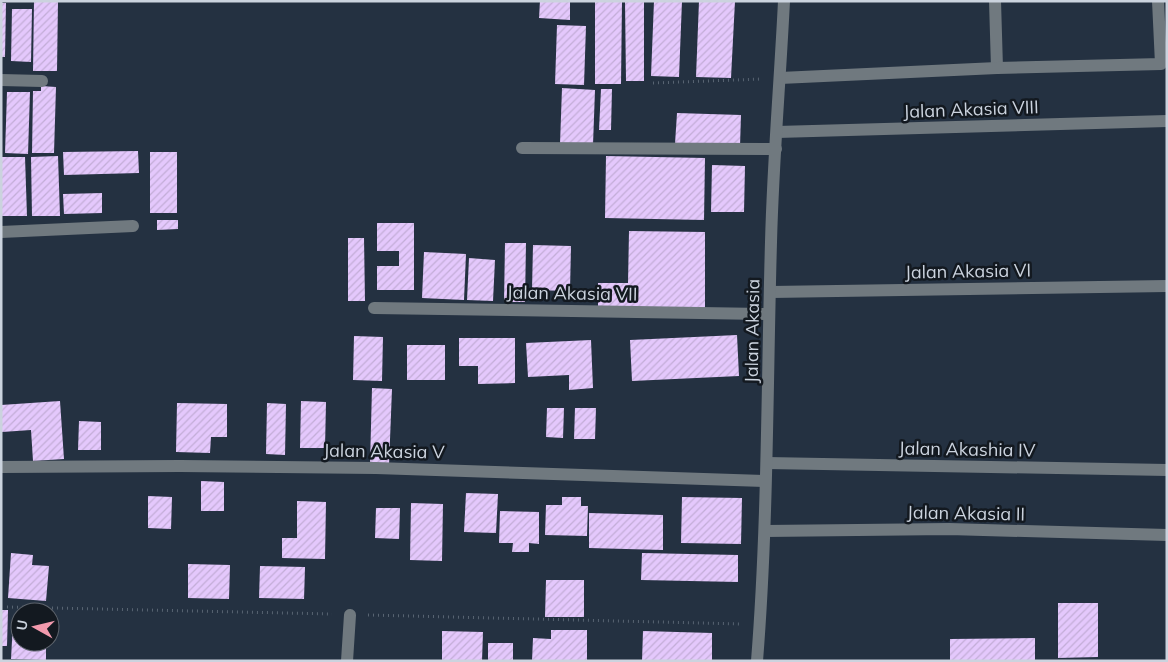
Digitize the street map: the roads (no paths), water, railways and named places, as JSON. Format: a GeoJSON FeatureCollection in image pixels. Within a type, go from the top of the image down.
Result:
{"type":"FeatureCollection","features":[{"type":"Feature","properties":{"kind":"street","name":"Jalan Akasia"},"geometry":{"type":"LineString","coordinates":[[757,661],[765,531],[771,241],[784,1]]}},
{"type":"Feature","properties":{"kind":"street"},"geometry":{"type":"LineString","coordinates":[[995,1],[997,68]]}},
{"type":"Feature","properties":{"kind":"street"},"geometry":{"type":"LineString","coordinates":[[780,78],[997,68],[1161,64],[1158,1]]}},
{"type":"Feature","properties":{"kind":"street"},"geometry":{"type":"LineString","coordinates":[[1,80],[42,81]]}},
{"type":"Feature","properties":{"kind":"street","name":"Jalan Akasia VIII"},"geometry":{"type":"LineString","coordinates":[[777,132],[1167,121]]}},
{"type":"Feature","properties":{"kind":"street"},"geometry":{"type":"LineString","coordinates":[[522,148],[776,149]]}},
{"type":"Feature","properties":{"kind":"street"},"geometry":{"type":"LineString","coordinates":[[1,232],[133,226]]}},
{"type":"Feature","properties":{"kind":"street","name":"Jalan Akasia VI"},"geometry":{"type":"LineString","coordinates":[[771,292],[1167,286]]}},
{"type":"Feature","properties":{"kind":"street","name":"Jalan Akasia VII"},"geometry":{"type":"LineString","coordinates":[[374,308],[769,314]]}},
{"type":"Feature","properties":{"kind":"street","name":"Jalan Akashia IV"},"geometry":{"type":"LineString","coordinates":[[766,463],[1167,470]]}},
{"type":"Feature","properties":{"kind":"street","name":"Jalan Akasia V"},"geometry":{"type":"LineString","coordinates":[[1,467],[376,468],[765,481]]}},
{"type":"Feature","properties":{"kind":"street","name":"Jalan Akasia II"},"geometry":{"type":"LineString","coordinates":[[765,531],[949,529],[1167,536]]}},
{"type":"Feature","properties":{"kind":"street"},"geometry":{"type":"LineString","coordinates":[[347,661],[350,615]]}}]}
